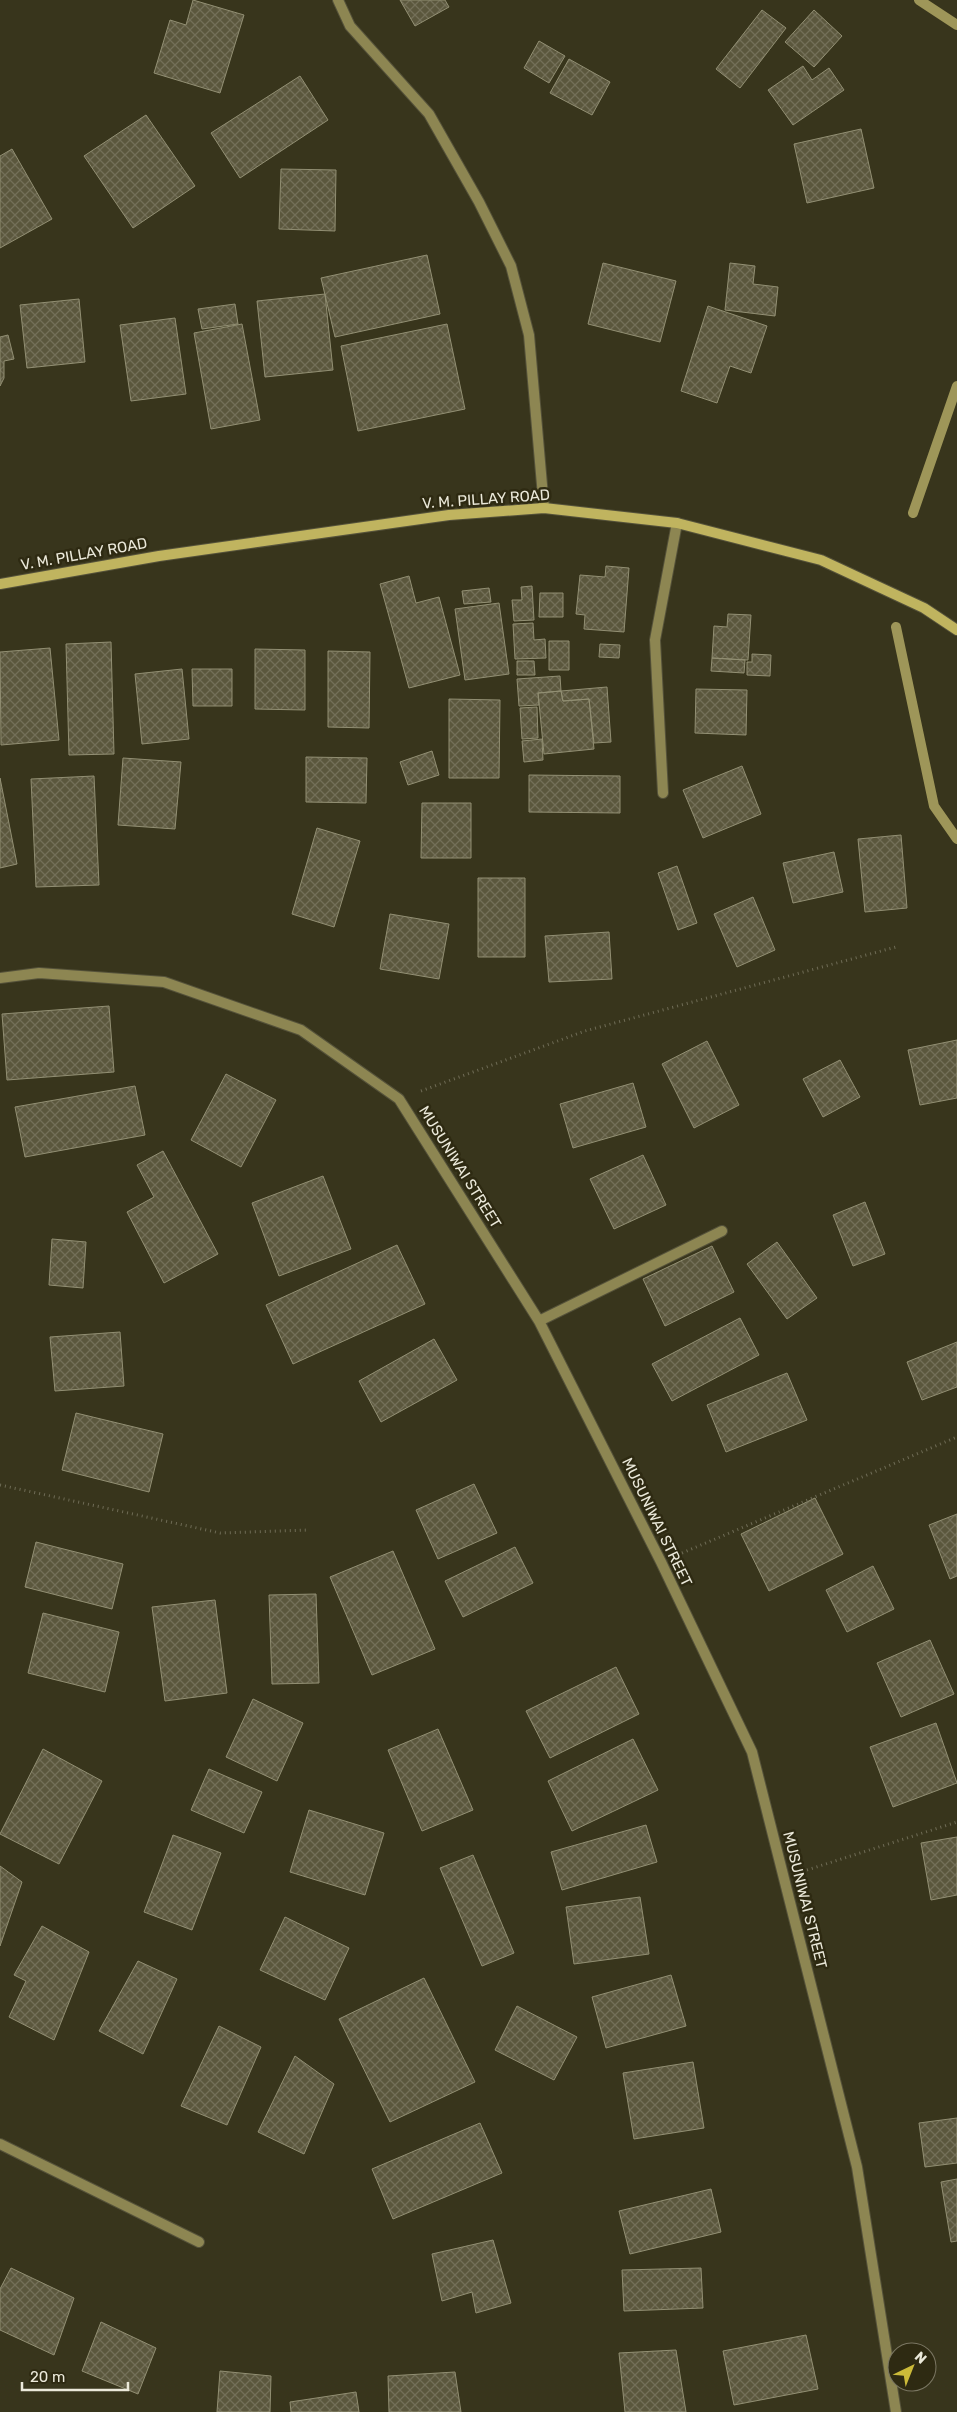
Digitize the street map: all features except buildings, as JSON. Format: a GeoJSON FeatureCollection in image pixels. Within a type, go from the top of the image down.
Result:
{"type":"FeatureCollection","features":[{"type":"Feature","properties":{"kind":"main road","name":"V. M. PILLAY ROAD"},"geometry":{"type":"LineString","coordinates":[[0,584],[159,556],[449,515],[544,508],[677,523],[821,560],[924,608],[957,630]]}},
{"type":"Feature","properties":{"kind":"street"},"geometry":{"type":"LineString","coordinates":[[338,0],[350,26],[429,114],[479,202],[511,266],[529,336],[544,508]]}},
{"type":"Feature","properties":{"kind":"street"},"geometry":{"type":"LineString","coordinates":[[663,793],[655,640],[677,523]]}},
{"type":"Feature","properties":{"kind":"street","name":"MUSUNIWAI STREET"},"geometry":{"type":"LineString","coordinates":[[0,978],[39,973],[164,982],[301,1030],[399,1099],[540,1320],[752,1752],[857,2167],[896,2412]]}},
{"type":"Feature","properties":{"kind":"street"},"geometry":{"type":"LineString","coordinates":[[540,1320],[722,1232]]}},
{"type":"Feature","properties":{"kind":"street"},"geometry":{"type":"LineString","coordinates":[[0,2144],[199,2242]]}},
{"type":"Feature","properties":{"kind":"path"},"geometry":{"type":"LineString","coordinates":[[399,1099],[585,1031],[896,947]]}},
{"type":"Feature","properties":{"kind":"path"},"geometry":{"type":"LineString","coordinates":[[660,1562],[957,1437]]}},
{"type":"Feature","properties":{"kind":"path"},"geometry":{"type":"LineString","coordinates":[[0,1485],[220,1533],[309,1530]]}},
{"type":"Feature","properties":{"kind":"path"},"geometry":{"type":"LineString","coordinates":[[785,1877],[957,1822]]}},
{"type":"Feature","properties":{"kind":"waterway"},"geometry":{"type":"LineString","coordinates":[[919,0],[957,25]]}},
{"type":"Feature","properties":{"kind":"waterway"},"geometry":{"type":"LineString","coordinates":[[913,513],[957,386]]}},
{"type":"Feature","properties":{"kind":"waterway"},"geometry":{"type":"LineString","coordinates":[[896,627],[934,806],[957,839]]}}]}
